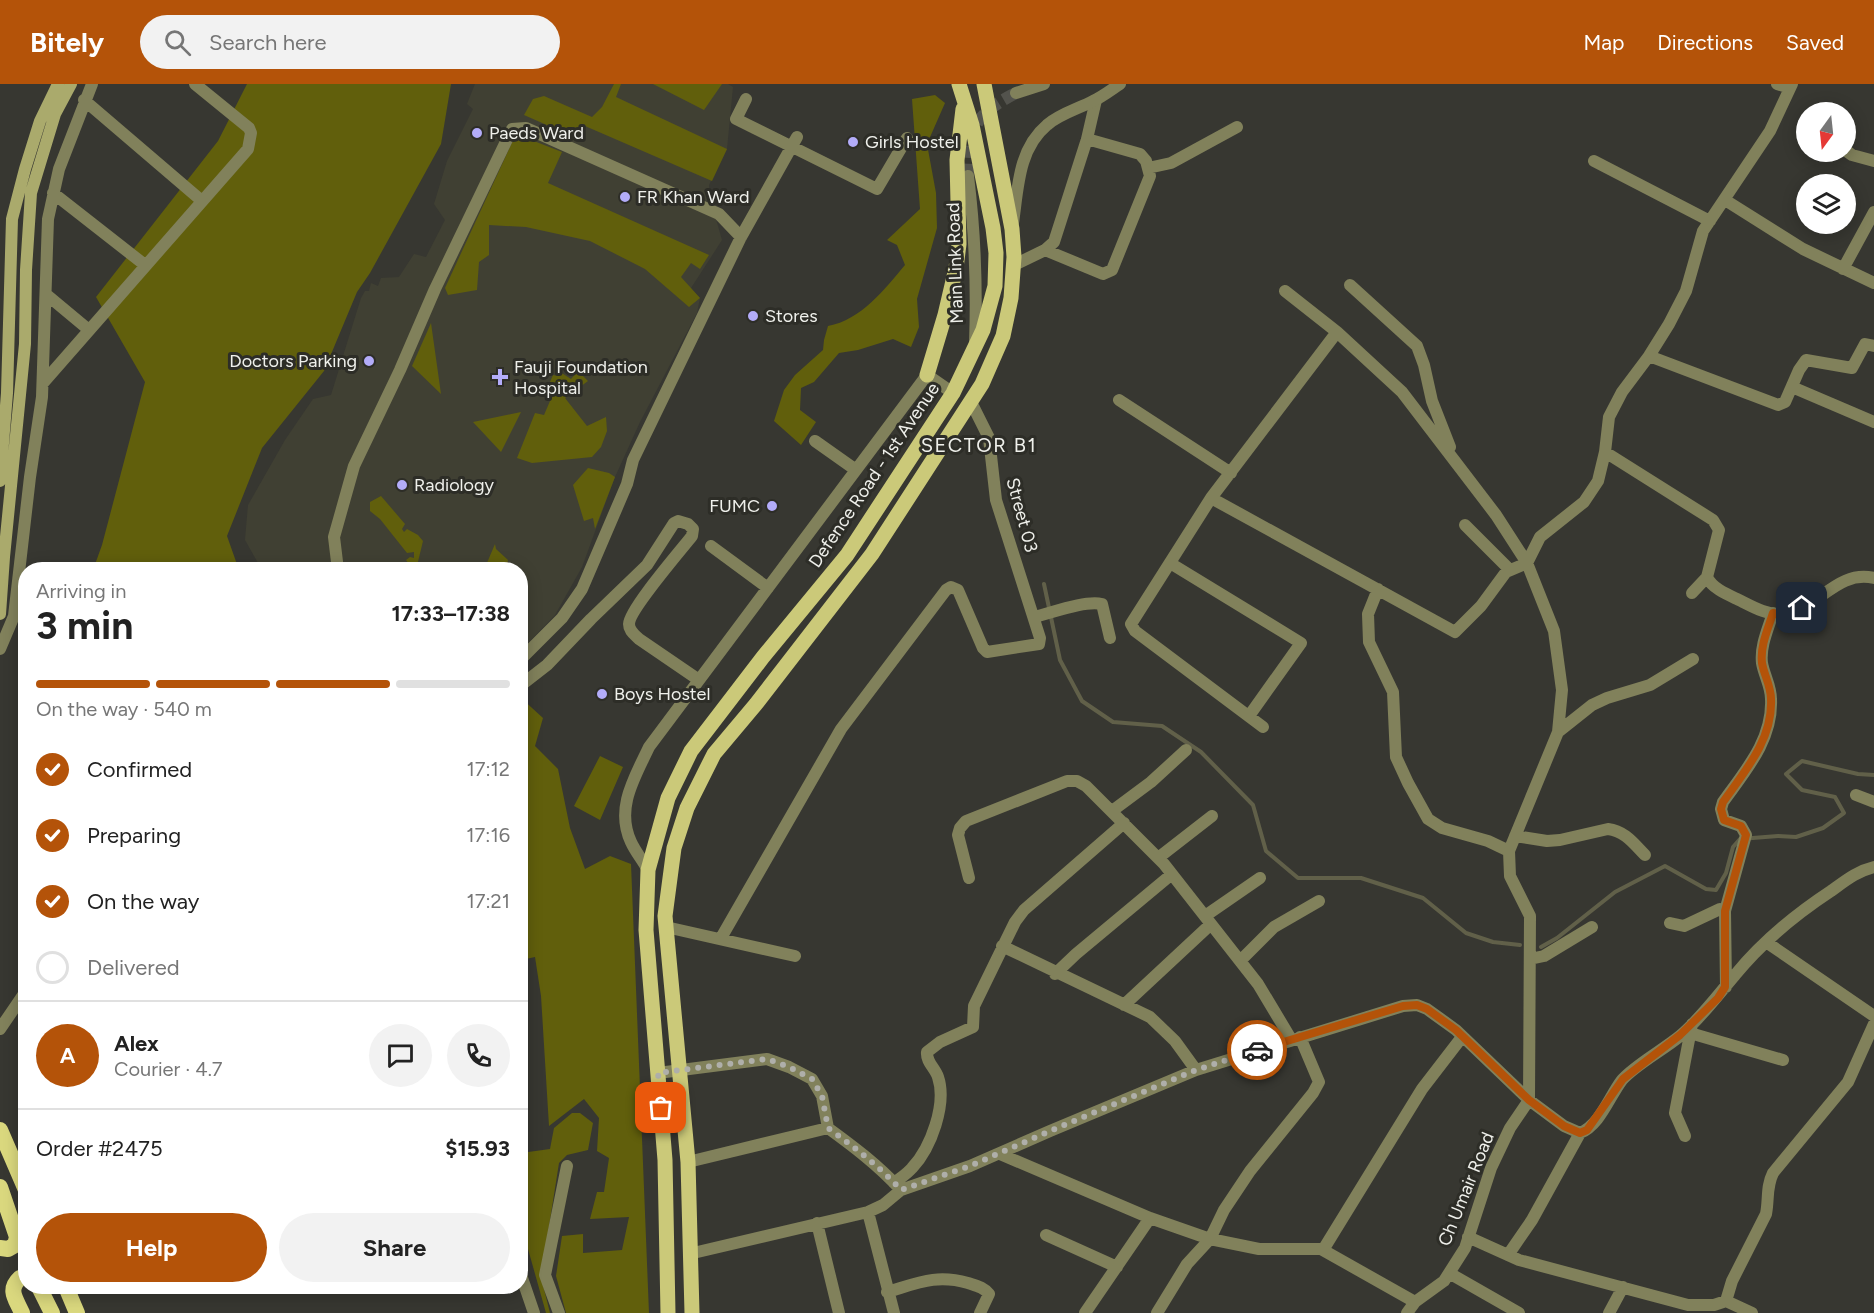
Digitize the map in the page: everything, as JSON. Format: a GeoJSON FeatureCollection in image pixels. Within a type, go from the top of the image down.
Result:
{"type":"FeatureCollection","features":[{"type":"Feature","properties":{"kind":"highway"},"geometry":{"type":"LineString","coordinates":[[0,1130],[18,1172]]}},
{"type":"Feature","properties":{"kind":"highway"},"geometry":{"type":"LineString","coordinates":[[0,1187],[17,1237],[15,1245],[8,1249],[0,1248]]}},
{"type":"Feature","properties":{"kind":"highway"},"geometry":{"type":"LineString","coordinates":[[18,1280],[13,1290],[22,1313]]}},
{"type":"Feature","properties":{"kind":"highway"},"geometry":{"type":"LineString","coordinates":[[42,1294],[52,1313]]}},
{"type":"Feature","properties":{"kind":"highway"},"geometry":{"type":"LineString","coordinates":[[69,1294],[77,1313]]}},
{"type":"Feature","properties":{"kind":"main road"},"geometry":{"type":"LineString","coordinates":[[0,481],[8,393],[12,219],[40,121],[58,84]]}},
{"type":"Feature","properties":{"kind":"main road"},"geometry":{"type":"LineString","coordinates":[[0,614],[25,344],[26,270],[31,194],[55,114],[71,84]]}},
{"type":"Feature","properties":{"kind":"main road"},"geometry":{"type":"LineString","coordinates":[[692,1313],[688,1162],[665,916],[674,849],[687,808],[714,754],[756,704],[872,554],[982,384],[1003,336],[1011,298],[1014,265],[1012,229],[984,84]]}},
{"type":"Feature","properties":{"kind":"main road"},"geometry":{"type":"LineString","coordinates":[[927,375],[945,315],[959,244],[957,160],[963,121],[961,90]]}},
{"type":"Feature","properties":{"kind":"main road","name":"Defence Road - 1st Avenue"},"geometry":{"type":"LineString","coordinates":[[668,1313],[665,1160],[646,930],[648,870],[668,798],[692,751],[763,657],[847,555],[954,393],[983,330],[995,286],[996,254],[993,228],[972,125],[961,90]]}},
{"type":"Feature","properties":{"kind":"street"},"geometry":{"type":"LineString","coordinates":[[21,562],[43,383],[48,219],[59,169],[92,84]]}},
{"type":"Feature","properties":{"kind":"street"},"geometry":{"type":"LineString","coordinates":[[43,383],[248,150],[251,133],[249,128],[195,84]]}},
{"type":"Feature","properties":{"kind":"street"},"geometry":{"type":"LineString","coordinates":[[1016,93],[1044,84]]}},
{"type":"Feature","properties":{"kind":"street"},"geometry":{"type":"LineString","coordinates":[[1012,229],[1025,155],[1047,124],[1096,100],[1120,84]]}},
{"type":"Feature","properties":{"kind":"street"},"geometry":{"type":"LineString","coordinates":[[1211,498],[1455,632],[1481,606],[1506,572],[1527,563],[1540,537],[1584,502],[1599,481],[1610,417],[1622,392],[1649,356],[1686,291],[1703,231],[1770,132],[1791,86],[1777,84]]}},
{"type":"Feature","properties":{"kind":"street"},"geometry":{"type":"LineString","coordinates":[[746,99],[736,119],[794,142],[877,189],[907,138]]}},
{"type":"Feature","properties":{"kind":"street"},"geometry":{"type":"LineString","coordinates":[[84,100],[202,201]]}},
{"type":"Feature","properties":{"kind":"street"},"geometry":{"type":"LineString","coordinates":[[1014,265],[1045,250],[1054,242],[1096,100]]}},
{"type":"Feature","properties":{"kind":"street"},"geometry":{"type":"LineString","coordinates":[[1148,168],[1171,163],[1237,127]]}},
{"type":"Feature","properties":{"kind":"street"},"geometry":{"type":"LineString","coordinates":[[337,562],[334,537],[354,466],[512,129],[526,128],[719,214],[741,237]]}},
{"type":"Feature","properties":{"kind":"street"},"geometry":{"type":"LineString","coordinates":[[1045,250],[1103,274],[1112,270],[1150,176],[1140,154],[1086,139]]}},
{"type":"Feature","properties":{"kind":"street"},"geometry":{"type":"LineString","coordinates":[[528,652],[562,618],[586,581],[627,484],[633,460],[741,237],[794,142]]}},
{"type":"Feature","properties":{"kind":"street"},"geometry":{"type":"LineString","coordinates":[[1856,156],[1874,160]]}},
{"type":"Feature","properties":{"kind":"street"},"geometry":{"type":"LineString","coordinates":[[1594,161],[1710,221]]}},
{"type":"Feature","properties":{"kind":"street","name":"Main Link Road"},"geometry":{"type":"LineString","coordinates":[[968,176],[974,230],[975,348]]}},
{"type":"Feature","properties":{"kind":"street"},"geometry":{"type":"LineString","coordinates":[[53,193],[145,265]]}},
{"type":"Feature","properties":{"kind":"street"},"geometry":{"type":"LineString","coordinates":[[1725,200],[1803,249],[1874,283]]}},
{"type":"Feature","properties":{"kind":"street"},"geometry":{"type":"LineString","coordinates":[[1844,269],[1874,212]]}},
{"type":"Feature","properties":{"kind":"street"},"geometry":{"type":"LineString","coordinates":[[1350,285],[1417,346],[1432,401],[1456,462]]}},
{"type":"Feature","properties":{"kind":"street"},"geometry":{"type":"LineString","coordinates":[[1285,291],[1337,332],[1402,392],[1496,515],[1527,563],[1554,631],[1562,690],[1558,732],[1509,851],[1510,876],[1530,916],[1529,1100]]}},
{"type":"Feature","properties":{"kind":"street"},"geometry":{"type":"LineString","coordinates":[[47,295],[89,330]]}},
{"type":"Feature","properties":{"kind":"street"},"geometry":{"type":"LineString","coordinates":[[1263,727],[1135,631],[1131,624],[1211,498],[1337,332]]}},
{"type":"Feature","properties":{"kind":"street"},"geometry":{"type":"LineString","coordinates":[[1649,356],[1778,405],[1785,402],[1806,360],[1852,368],[1865,344],[1874,346]]}},
{"type":"Feature","properties":{"kind":"street"},"geometry":{"type":"LineString","coordinates":[[648,870],[630,840],[624,812],[628,794],[650,747],[927,375],[954,393]]}},
{"type":"Feature","properties":{"kind":"street"},"geometry":{"type":"LineString","coordinates":[[1792,387],[1874,422]]}},
{"type":"Feature","properties":{"kind":"street"},"geometry":{"type":"LineString","coordinates":[[1119,400],[1231,473]]}},
{"type":"Feature","properties":{"kind":"street","name":"Street 03"},"geometry":{"type":"LineString","coordinates":[[721,938],[841,729],[946,590],[951,587],[958,590],[983,648],[987,652],[1039,644],[1045,615],[996,500],[989,438],[971,402]]}},
{"type":"Feature","properties":{"kind":"street"},"geometry":{"type":"LineString","coordinates":[[814,441],[856,470]]}},
{"type":"Feature","properties":{"kind":"street"},"geometry":{"type":"LineString","coordinates":[[1605,452],[1713,520],[1719,530],[1707,577],[1692,593]]}},
{"type":"Feature","properties":{"kind":"street"},"geometry":{"type":"LineString","coordinates":[[528,680],[548,665],[591,619],[647,565],[674,523],[682,521],[693,529],[692,536],[641,601],[629,620],[629,625],[630,631],[639,639],[699,680]]}},
{"type":"Feature","properties":{"kind":"street"},"geometry":{"type":"LineString","coordinates":[[1465,525],[1510,570]]}},
{"type":"Feature","properties":{"kind":"street"},"geometry":{"type":"LineString","coordinates":[[711,546],[768,588]]}},
{"type":"Feature","properties":{"kind":"street"},"geometry":{"type":"LineString","coordinates":[[1170,563],[1301,643],[1249,716]]}},
{"type":"Feature","properties":{"kind":"street"},"geometry":{"type":"LineString","coordinates":[[1707,577],[1722,591],[1760,610],[1782,615],[1802,608],[1850,578],[1860,576],[1874,578]]}},
{"type":"Feature","properties":{"kind":"street"},"geometry":{"type":"LineString","coordinates":[[0,650],[14,616],[18,584]]}},
{"type":"Feature","properties":{"kind":"street"},"geometry":{"type":"LineString","coordinates":[[1378,589],[1368,614],[1369,642],[1393,692],[1396,758],[1408,783],[1428,819],[1442,828],[1488,841],[1509,851]]}},
{"type":"Feature","properties":{"kind":"street"},"geometry":{"type":"LineString","coordinates":[[1045,615],[1083,605],[1102,604],[1110,638]]}},
{"type":"Feature","properties":{"kind":"street"},"geometry":{"type":"LineString","coordinates":[[1725,987],[1725,911],[1746,838],[1741,826],[1724,820],[1721,809],[1723,802],[1755,758],[1768,728],[1772,699],[1762,662],[1762,653],[1773,613]]}},
{"type":"Feature","properties":{"kind":"street"},"geometry":{"type":"LineString","coordinates":[[1558,732],[1592,705],[1650,685],[1693,659]]}},
{"type":"Feature","properties":{"kind":"street"},"geometry":{"type":"LineString","coordinates":[[1112,812],[1151,782],[1186,750]]}},
{"type":"Feature","properties":{"kind":"street"},"geometry":{"type":"LineString","coordinates":[[969,878],[958,835],[966,820],[1067,781],[1086,786],[1172,874],[1258,984],[1296,1038],[1319,1082],[1313,1093],[1250,1172],[1224,1210],[1210,1239],[1187,1264],[1156,1313]]}},
{"type":"Feature","properties":{"kind":"street"},"geometry":{"type":"LineString","coordinates":[[1856,795],[1874,802]]}},
{"type":"Feature","properties":{"kind":"street"},"geometry":{"type":"LineString","coordinates":[[1158,858],[1212,816]]}},
{"type":"Feature","properties":{"kind":"street"},"geometry":{"type":"LineString","coordinates":[[689,1254],[868,1212],[883,1205],[917,1161],[939,1119],[940,1088],[938,1077],[926,1057],[927,1052],[940,1042],[973,1027],[974,1006],[1002,946],[1024,910],[1124,823]]}},
{"type":"Feature","properties":{"kind":"street"},"geometry":{"type":"LineString","coordinates":[[1515,836],[1546,841],[1560,840],[1608,828],[1622,832],[1645,855]]}},
{"type":"Feature","properties":{"kind":"street"},"geometry":{"type":"LineString","coordinates":[[1508,1255],[1532,1220],[1580,1133],[1587,1130],[1594,1122],[1623,1079],[1691,1028],[1766,942],[1814,902],[1861,870],[1874,867]]}},
{"type":"Feature","properties":{"kind":"street"},"geometry":{"type":"LineString","coordinates":[[1055,974],[1172,874]]}},
{"type":"Feature","properties":{"kind":"street"},"geometry":{"type":"LineString","coordinates":[[1124,1005],[1208,920],[1260,878]]}},
{"type":"Feature","properties":{"kind":"street"},"geometry":{"type":"LineString","coordinates":[[1240,961],[1274,927],[1319,901]]}},
{"type":"Feature","properties":{"kind":"street"},"geometry":{"type":"LineString","coordinates":[[1670,923],[1684,926],[1720,909],[1725,911]]}},
{"type":"Feature","properties":{"kind":"street"},"geometry":{"type":"LineString","coordinates":[[666,927],[795,956]]}},
{"type":"Feature","properties":{"kind":"street"},"geometry":{"type":"LineString","coordinates":[[1530,959],[1544,956],[1592,927]]}},
{"type":"Feature","properties":{"kind":"street"},"geometry":{"type":"LineString","coordinates":[[1766,942],[1874,1016]]}},
{"type":"Feature","properties":{"kind":"street"},"geometry":{"type":"LineString","coordinates":[[1002,946],[1055,974],[1150,1017],[1175,1041],[1196,1070]]}},
{"type":"Feature","properties":{"kind":"street"},"geometry":{"type":"LineString","coordinates":[[0,1029],[18,1003]]}},
{"type":"Feature","properties":{"kind":"street"},"geometry":{"type":"LineString","coordinates":[[898,1187],[970,1166],[1196,1070],[1403,1006],[1417,1005],[1427,1009],[1456,1030],[1529,1100],[1564,1126],[1580,1133]]}},
{"type":"Feature","properties":{"kind":"street"},"geometry":{"type":"LineString","coordinates":[[1717,1306],[1766,1214],[1767,1191],[1773,1173],[1848,1082],[1874,1024]]}},
{"type":"Feature","properties":{"kind":"street"},"geometry":{"type":"LineString","coordinates":[[1691,1028],[1783,1060]]}},
{"type":"Feature","properties":{"kind":"street"},"geometry":{"type":"LineString","coordinates":[[1685,1136],[1675,1113],[1691,1028]]}},
{"type":"Feature","properties":{"kind":"street"},"geometry":{"type":"LineString","coordinates":[[1323,1250],[1422,1089],[1462,1037]]}},
{"type":"Feature","properties":{"kind":"street"},"geometry":{"type":"LineString","coordinates":[[658,1073],[680,1072],[767,1059],[789,1067],[812,1079],[822,1096],[828,1128],[861,1152],[898,1187]]}},
{"type":"Feature","properties":{"kind":"street","name":"Ch Umair Road"},"geometry":{"type":"LineString","coordinates":[[1407,1313],[1414,1302],[1444,1281],[1465,1248],[1491,1168],[1510,1128],[1529,1100]]}},
{"type":"Feature","properties":{"kind":"street"},"geometry":{"type":"LineString","coordinates":[[688,1162],[828,1128]]}},
{"type":"Feature","properties":{"kind":"street"},"geometry":{"type":"LineString","coordinates":[[1000,1154],[1150,1218],[1210,1239],[1259,1249],[1323,1250],[1414,1302]]}},
{"type":"Feature","properties":{"kind":"street"},"geometry":{"type":"LineString","coordinates":[[559,1313],[545,1275],[567,1166]]}},
{"type":"Feature","properties":{"kind":"street"},"geometry":{"type":"LineString","coordinates":[[868,1212],[894,1313]]}},
{"type":"Feature","properties":{"kind":"street"},"geometry":{"type":"LineString","coordinates":[[1085,1313],[1150,1218]]}},
{"type":"Feature","properties":{"kind":"street"},"geometry":{"type":"LineString","coordinates":[[817,1223],[839,1313]]}},
{"type":"Feature","properties":{"kind":"street"},"geometry":{"type":"LineString","coordinates":[[1046,1235],[1117,1267]]}},
{"type":"Feature","properties":{"kind":"street"},"geometry":{"type":"LineString","coordinates":[[1468,1237],[1519,1260],[1688,1305],[1717,1306],[1752,1313]]}},
{"type":"Feature","properties":{"kind":"street"},"geometry":{"type":"LineString","coordinates":[[1449,1273],[1519,1313]]}},
{"type":"Feature","properties":{"kind":"street"},"geometry":{"type":"LineString","coordinates":[[887,1292],[946,1278],[984,1288],[989,1294],[980,1313]]}},
{"type":"Feature","properties":{"kind":"street"},"geometry":{"type":"LineString","coordinates":[[1609,1313],[1623,1287]]}},
{"type":"Feature","properties":{"kind":"street"},"geometry":{"type":"LineString","coordinates":[[528,1294],[534,1313]]}},
{"type":"Feature","properties":{"kind":"shaded area"},"geometry":{"type":"Polygon","coordinates":[[[247,84],[451,84],[441,144],[370,273],[357,292],[324,371],[262,448],[227,536],[236,562],[96,562],[145,382],[96,297],[218,141],[247,84]]]}},
{"type":"Feature","properties":{"kind":"shaded area","name":"Fauji Foundation Hospital"},"geometry":{"type":"Polygon","coordinates":[[[475,84],[728,84],[733,87],[727,149],[709,185],[710,198],[722,240],[691,288],[700,298],[697,313],[640,422],[615,477],[582,567],[555,615],[528,643],[528,562],[257,562],[245,540],[248,505],[285,440],[313,399],[331,395],[365,291],[369,291],[371,283],[378,286],[381,278],[399,277],[414,254],[426,257],[445,220],[434,204],[447,161],[473,109],[467,104],[475,84]]]}},
{"type":"Feature","properties":{"kind":"shaded area"},"geometry":{"type":"Polygon","coordinates":[[[614,84],[621,84],[616,97],[727,149],[712,181],[585,126],[574,137],[524,115],[533,99],[544,96],[592,117],[602,107],[614,84]]]}},
{"type":"Feature","properties":{"kind":"shaded area"},"geometry":{"type":"Polygon","coordinates":[[[653,84],[722,84],[704,110],[653,84]]]}},
{"type":"Feature","properties":{"kind":"shaded area"},"geometry":{"type":"Polygon","coordinates":[[[935,95],[945,103],[927,144],[936,193],[937,228],[917,299],[919,327],[911,347],[893,339],[858,350],[839,353],[814,382],[801,388],[800,410],[816,422],[801,445],[774,421],[784,390],[795,375],[823,350],[828,326],[840,323],[862,310],[881,293],[905,265],[897,245],[887,240],[920,209],[912,99],[935,95]]]}},
{"type":"Feature","properties":{"kind":"shaded area"},"geometry":{"type":"Polygon","coordinates":[[[516,134],[562,152],[548,183],[709,255],[700,269],[691,263],[681,277],[700,298],[689,307],[645,269],[590,241],[526,227],[489,225],[489,255],[479,262],[477,290],[448,295],[445,288],[516,134]]]}},
{"type":"Feature","properties":{"kind":"shaded area"},"geometry":{"type":"Polygon","coordinates":[[[431,323],[441,394],[412,366],[431,323]]]}},
{"type":"Feature","properties":{"kind":"shaded area"},"geometry":{"type":"Polygon","coordinates":[[[578,371],[588,381],[565,398],[587,426],[606,417],[607,431],[601,447],[592,457],[532,463],[517,458],[535,413],[544,415],[553,394],[546,391],[553,375],[558,376],[560,372],[571,379],[578,371]]]}},
{"type":"Feature","properties":{"kind":"shaded area"},"geometry":{"type":"Polygon","coordinates":[[[521,412],[501,452],[473,422],[521,412]]]}},
{"type":"Feature","properties":{"kind":"shaded area"},"geometry":{"type":"Polygon","coordinates":[[[588,468],[609,473],[615,477],[595,529],[593,518],[584,521],[573,485],[588,468]]]}},
{"type":"Feature","properties":{"kind":"shaded area"},"geometry":{"type":"Polygon","coordinates":[[[381,496],[405,524],[402,529],[404,532],[407,529],[423,541],[418,562],[407,562],[406,560],[410,557],[414,558],[414,552],[407,553],[380,519],[370,511],[370,502],[381,496]]]}},
{"type":"Feature","properties":{"kind":"shaded area"},"geometry":{"type":"Polygon","coordinates":[[[495,544],[496,549],[508,560],[508,562],[487,562],[495,544]]]}},
{"type":"Feature","properties":{"kind":"shaded area"},"geometry":{"type":"Polygon","coordinates":[[[528,704],[543,718],[535,746],[558,769],[570,828],[585,869],[610,856],[631,864],[649,1313],[566,1313],[556,1276],[562,1236],[583,1234],[583,1253],[622,1250],[629,1217],[590,1219],[597,1192],[604,1192],[609,1158],[597,1151],[599,1118],[584,1099],[549,1126],[541,996],[535,957],[528,958],[528,704]]]}},
{"type":"Feature","properties":{"kind":"shaded area"},"geometry":{"type":"Polygon","coordinates":[[[600,756],[623,767],[600,820],[574,806],[600,756]]]}},
{"type":"Feature","properties":{"kind":"shaded area"},"geometry":{"type":"Polygon","coordinates":[[[572,1113],[580,1113],[593,1123],[588,1150],[567,1155],[559,1163],[541,1277],[550,1313],[546,1313],[528,1249],[528,1152],[550,1149],[554,1128],[572,1113]]]}},
{"type":"Feature","properties":{"kind":"waterway"},"geometry":{"type":"LineString","coordinates":[[1044,584],[1060,660],[1082,701],[1113,722],[1162,726],[1201,752],[1253,805],[1266,851],[1298,878],[1361,878],[1423,898],[1466,933],[1493,942],[1520,945]]}},
{"type":"Feature","properties":{"kind":"waterway"},"geometry":{"type":"LineString","coordinates":[[1541,947],[1557,938],[1615,892],[1665,866],[1706,889],[1716,890],[1726,873],[1733,847],[1740,839],[1796,837],[1823,828],[1844,813],[1835,797],[1802,790],[1786,774],[1802,761],[1858,774],[1874,775]]}},
{"type":"Feature","properties":{"kind":"tunnel"},"geometry":{"type":"LineString","coordinates":[[968,176],[969,147],[976,126],[990,109],[1016,93]]}},
{"type":"Feature","properties":{"kind":"way so far"},"geometry":{"type":"LineString","coordinates":[[661,1108],[658,1073],[680,1072],[767,1059],[812,1079],[822,1096],[828,1128],[861,1152],[901,1190],[1000,1154],[1196,1070],[1257,1050]]}},
{"type":"Feature","properties":{"kind":"place","name":"Paeds Ward"},"geometry":{"type":"Point","coordinates":[477,133]}},
{"type":"Feature","properties":{"kind":"place","name":"Girls Hostel"},"geometry":{"type":"Point","coordinates":[853,142]}},
{"type":"Feature","properties":{"kind":"place","name":"FR Khan Ward"},"geometry":{"type":"Point","coordinates":[625,197]}},
{"type":"Feature","properties":{"kind":"place","name":"Stores"},"geometry":{"type":"Point","coordinates":[753,316]}},
{"type":"Feature","properties":{"kind":"place","name":"Doctors Parking"},"geometry":{"type":"Point","coordinates":[369,361]}},
{"type":"Feature","properties":{"kind":"place","name":"Fauji Foundation Hospital"},"geometry":{"type":"Point","coordinates":[500,377]}},
{"type":"Feature","properties":{"kind":"place","name":"Radiology"},"geometry":{"type":"Point","coordinates":[402,485]}},
{"type":"Feature","properties":{"kind":"place","name":"FUMC"},"geometry":{"type":"Point","coordinates":[772,506]}},
{"type":"Feature","properties":{"kind":"place","name":"Boys Hostel"},"geometry":{"type":"Point","coordinates":[602,694]}},
{"type":"Feature","properties":{"kind":"district","name":"SECTOR B1"},"geometry":{"type":"Point","coordinates":[979,445]}},
{"type":"Feature","properties":{"kind":"route"},"geometry":{"type":"LineString","coordinates":[[1257,1050],[1403,1006],[1417,1005],[1427,1009],[1456,1030],[1529,1100],[1564,1126],[1580,1133],[1587,1130],[1623,1079],[1680,1035],[1718,998],[1725,987],[1725,911],[1746,835],[1741,826],[1724,820],[1721,809],[1723,802],[1755,758],[1768,728],[1772,699],[1762,662],[1762,653],[1773,613],[1782,615],[1802,608]]}}]}
